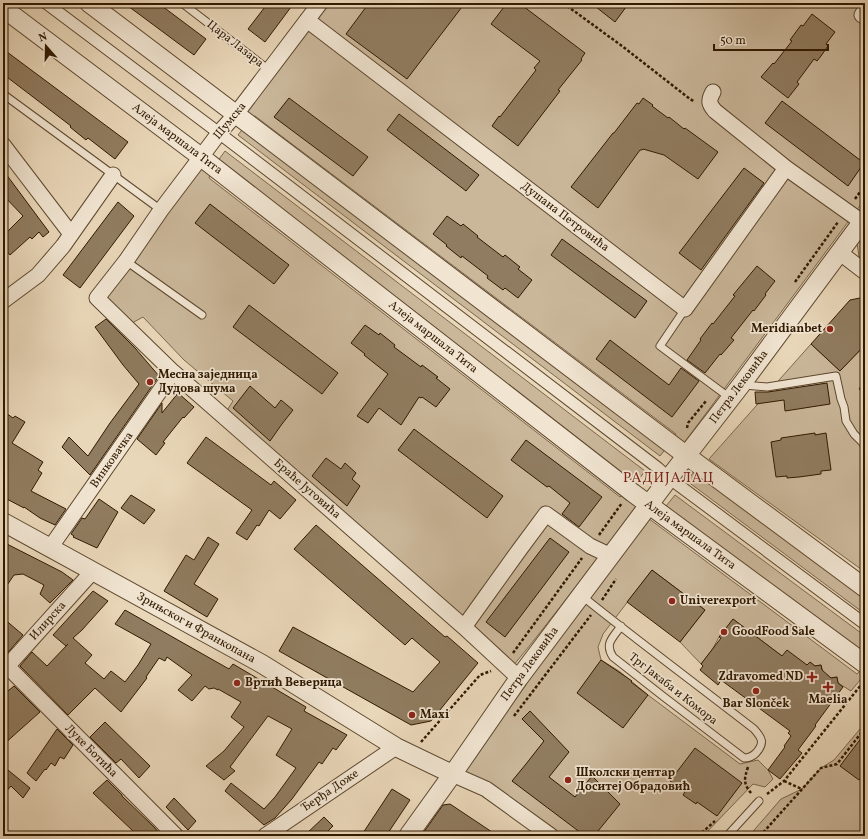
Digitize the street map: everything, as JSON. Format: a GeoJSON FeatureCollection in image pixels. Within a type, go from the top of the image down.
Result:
{"type":"FeatureCollection","features":[{"type":"Feature","properties":{"kind":"street"},"geometry":{"type":"LineString","coordinates":[[46,3],[219,133],[658,468],[669,478],[865,624]]}},
{"type":"Feature","properties":{"kind":"street"},"geometry":{"type":"LineString","coordinates":[[89,3],[680,451],[865,588]]}},
{"type":"Feature","properties":{"kind":"street","name":"Шумска"},"geometry":{"type":"LineString","coordinates":[[97,298],[126,261],[160,210],[219,133],[236,114],[320,3]]}},
{"type":"Feature","properties":{"kind":"street","name":"Алеја маршала Тита"},"geometry":{"type":"LineString","coordinates":[[3,8],[201,157],[633,494],[865,664]]}},
{"type":"Feature","properties":{"kind":"street","name":"Душана Петровића"},"geometry":{"type":"LineString","coordinates":[[307,20],[685,309]]}},
{"type":"Feature","properties":{"kind":"street"},"geometry":{"type":"LineString","coordinates":[[712,99],[715,111],[786,168],[846,210],[864,220]]}},
{"type":"Feature","properties":{"kind":"street"},"geometry":{"type":"LineString","coordinates":[[3,145],[71,234]]}},
{"type":"Feature","properties":{"kind":"street"},"geometry":{"type":"LineString","coordinates":[[685,309],[786,168]]}},
{"type":"Feature","properties":{"kind":"street"},"geometry":{"type":"LineString","coordinates":[[3,301],[38,275],[63,246],[113,175]]}},
{"type":"Feature","properties":{"kind":"street","name":"Петра Лековића"},"geometry":{"type":"LineString","coordinates":[[408,836],[519,678],[669,478],[680,451],[723,393],[741,385],[864,220]]}},
{"type":"Feature","properties":{"kind":"street"},"geometry":{"type":"LineString","coordinates":[[839,252],[865,272]]}},
{"type":"Feature","properties":{"kind":"street","name":"Браће Југовића"},"geometry":{"type":"LineString","coordinates":[[97,298],[173,372],[464,627],[519,678]]}},
{"type":"Feature","properties":{"kind":"street","name":"Винковачка"},"geometry":{"type":"LineString","coordinates":[[50,548],[173,372]]}},
{"type":"Feature","properties":{"kind":"street"},"geometry":{"type":"LineString","coordinates":[[464,627],[546,514],[590,546],[611,556]]}},
{"type":"Feature","properties":{"kind":"street","name":"Зрињског и Франкопана"},"geometry":{"type":"LineString","coordinates":[[3,522],[262,664],[396,746],[486,789],[552,836]]}},
{"type":"Feature","properties":{"kind":"street","name":"Илирска"},"geometry":{"type":"LineString","coordinates":[[5,668],[93,571]]}},
{"type":"Feature","properties":{"kind":"street","name":"Луке Ботића"},"geometry":{"type":"LineString","coordinates":[[5,668],[176,836]]}},
{"type":"Feature","properties":{"kind":"street","name":"Ђерђа Доже"},"geometry":{"type":"LineString","coordinates":[[265,836],[396,746]]}},
{"type":"Feature","properties":{"kind":"lane","name":"Цара Лазара"},"geometry":{"type":"LineString","coordinates":[[182,3],[269,70]]}},
{"type":"Feature","properties":{"kind":"lane"},"geometry":{"type":"LineString","coordinates":[[3,94],[160,210]]}},
{"type":"Feature","properties":{"kind":"lane"},"geometry":{"type":"LineString","coordinates":[[126,261],[202,315]]}},
{"type":"Feature","properties":{"kind":"lane"},"geometry":{"type":"LineString","coordinates":[[685,309],[660,346],[723,393]]}},
{"type":"Feature","properties":{"kind":"lane"},"geometry":{"type":"LineString","coordinates":[[741,385],[767,387],[836,376],[846,421],[854,434],[863,442],[865,448]]}},
{"type":"Feature","properties":{"kind":"lane"},"geometry":{"type":"LineString","coordinates":[[582,596],[754,728],[761,739],[762,744],[761,748],[754,756],[749,758]]}},
{"type":"Feature","properties":{"kind":"lane","name":"Трг Јакаба и Комора"},"geometry":{"type":"LineString","coordinates":[[621,626],[609,644],[609,648],[614,657],[744,758],[749,758]]}},
{"type":"Feature","properties":{"kind":"lane"},"geometry":{"type":"LineString","coordinates":[[727,836],[759,801]]}},
{"type":"Feature","properties":{"kind":"path"},"geometry":{"type":"LineString","coordinates":[[563,3],[622,46],[690,99],[699,104],[712,99]]}},
{"type":"Feature","properties":{"kind":"path"},"geometry":{"type":"LineString","coordinates":[[793,286],[865,185]]}},
{"type":"Feature","properties":{"kind":"path"},"geometry":{"type":"LineString","coordinates":[[860,390],[865,376]]}},
{"type":"Feature","properties":{"kind":"path"},"geometry":{"type":"LineString","coordinates":[[680,451],[694,433],[688,423],[723,393]]}},
{"type":"Feature","properties":{"kind":"path"},"geometry":{"type":"LineString","coordinates":[[420,743],[480,675],[506,666],[514,651],[590,546],[616,513],[624,500],[633,494]]}},
{"type":"Feature","properties":{"kind":"path"},"geometry":{"type":"LineString","coordinates":[[514,716],[597,608],[616,578]]}},
{"type":"Feature","properties":{"kind":"path"},"geometry":{"type":"LineString","coordinates":[[749,758],[745,784],[750,792],[759,801],[784,781],[865,680]]}},
{"type":"Feature","properties":{"kind":"path"},"geometry":{"type":"LineString","coordinates":[[760,836],[821,768],[837,764],[865,728]]}},
{"type":"Feature","properties":{"kind":"path"},"geometry":{"type":"LineString","coordinates":[[784,781],[802,789]]}},
{"type":"Feature","properties":{"kind":"path"},"geometry":{"type":"LineString","coordinates":[[698,836],[715,821]]}},
{"type":"Feature","properties":{"kind":"shaded area"},"geometry":{"type":"Polygon","coordinates":[[[326,3],[865,3],[865,199],[681,447],[671,441],[676,434],[255,116],[248,119],[242,115],[326,3]]]}},
{"type":"Feature","properties":{"kind":"shaded area"},"geometry":{"type":"Polygon","coordinates":[[[245,126],[668,446],[660,456],[238,135],[245,126]]]}},
{"type":"Feature","properties":{"kind":"shaded area"},"geometry":{"type":"Polygon","coordinates":[[[225,151],[645,471],[634,486],[645,494],[564,602],[513,666],[226,412],[233,401],[184,360],[143,317],[132,323],[102,296],[202,162],[212,169],[209,178],[620,497],[626,492],[217,162],[225,151]]]}},
{"type":"Feature","properties":{"kind":"shaded area"},"geometry":{"type":"Polygon","coordinates":[[[865,232],[865,262],[859,257],[857,243],[865,232]]]}},
{"type":"Feature","properties":{"kind":"shaded area"},"geometry":{"type":"Polygon","coordinates":[[[811,344],[840,371],[865,345],[865,572],[709,459],[811,344]]]}},
{"type":"Feature","properties":{"kind":"shaded area"},"geometry":{"type":"Polygon","coordinates":[[[697,468],[865,594],[865,614],[687,481],[697,468]]]}},
{"type":"Feature","properties":{"kind":"shaded area"},"geometry":{"type":"Polygon","coordinates":[[[675,495],[865,636],[865,656],[662,511],[675,495]]]}},
{"type":"Feature","properties":{"kind":"shaded area"},"geometry":{"type":"Polygon","coordinates":[[[648,518],[857,674],[863,668],[865,669],[865,674],[851,691],[838,683],[837,677],[831,678],[826,674],[824,676],[821,665],[815,666],[810,662],[807,665],[782,656],[733,619],[701,664],[680,642],[705,610],[652,570],[603,634],[598,647],[601,660],[619,671],[648,695],[740,764],[758,760],[768,770],[773,779],[765,787],[753,784],[703,836],[562,836],[492,785],[460,771],[648,518]]]}},
{"type":"Feature","properties":{"kind":"shaded area"},"geometry":{"type":"Polygon","coordinates":[[[865,723],[865,836],[749,836],[781,799],[802,789],[821,768],[834,760],[865,723]]]}},
{"type":"Feature","properties":{"kind":"building"},"geometry":{"type":"Polygon","coordinates":[[[124,3],[158,3],[206,39],[194,55],[124,3]]]}},
{"type":"Feature","properties":{"kind":"building"},"geometry":{"type":"Polygon","coordinates":[[[268,3],[294,3],[265,42],[248,29],[268,3]]]}},
{"type":"Feature","properties":{"kind":"building"},"geometry":{"type":"Polygon","coordinates":[[[369,3],[465,3],[407,79],[346,34],[369,3]]]}},
{"type":"Feature","properties":{"kind":"building"},"geometry":{"type":"Polygon","coordinates":[[[507,3],[519,3],[585,53],[581,59],[582,60],[558,90],[560,91],[518,146],[492,126],[536,70],[534,68],[540,61],[491,24],[507,3]]]}},
{"type":"Feature","properties":{"kind":"building"},"geometry":{"type":"Polygon","coordinates":[[[591,3],[629,3],[615,22],[591,3]]]}},
{"type":"Feature","properties":{"kind":"building"},"geometry":{"type":"Polygon","coordinates":[[[812,14],[835,32],[826,44],[828,46],[821,56],[817,61],[814,59],[797,82],[799,84],[788,98],[761,77],[773,63],[774,64],[792,41],[790,40],[801,25],[803,26],[812,14]]]}},
{"type":"Feature","properties":{"kind":"building"},"geometry":{"type":"Polygon","coordinates":[[[3,49],[128,142],[115,159],[88,138],[86,140],[70,127],[71,126],[3,74],[3,49]]]}},
{"type":"Feature","properties":{"kind":"building"},"geometry":{"type":"Polygon","coordinates":[[[289,98],[368,157],[353,176],[274,117],[289,98]]]}},
{"type":"Feature","properties":{"kind":"building"},"geometry":{"type":"Polygon","coordinates":[[[643,98],[668,118],[669,117],[718,152],[698,179],[664,155],[643,149],[640,150],[598,208],[571,187],[637,103],[639,104],[643,98]]]}},
{"type":"Feature","properties":{"kind":"building"},"geometry":{"type":"Polygon","coordinates":[[[782,101],[864,163],[848,186],[765,123],[782,101]]]}},
{"type":"Feature","properties":{"kind":"building"},"geometry":{"type":"Polygon","coordinates":[[[399,114],[479,175],[466,191],[387,130],[399,114]]]}},
{"type":"Feature","properties":{"kind":"building"},"geometry":{"type":"Polygon","coordinates":[[[744,168],[764,183],[701,270],[679,253],[744,168]]]}},
{"type":"Feature","properties":{"kind":"building"},"geometry":{"type":"Polygon","coordinates":[[[3,170],[49,232],[43,237],[39,232],[32,239],[30,237],[10,255],[3,247],[3,236],[23,216],[3,195],[3,170]]]}},
{"type":"Feature","properties":{"kind":"building"},"geometry":{"type":"Polygon","coordinates":[[[118,202],[134,216],[80,288],[63,275],[118,202]]]}},
{"type":"Feature","properties":{"kind":"building"},"geometry":{"type":"Polygon","coordinates":[[[210,204],[289,265],[274,284],[195,223],[210,204]]]}},
{"type":"Feature","properties":{"kind":"building"},"geometry":{"type":"Polygon","coordinates":[[[447,216],[461,226],[463,224],[503,257],[505,255],[520,267],[518,269],[532,280],[518,298],[505,288],[503,290],[487,278],[488,276],[462,256],[461,258],[433,234],[447,216]]]}},
{"type":"Feature","properties":{"kind":"building"},"geometry":{"type":"Polygon","coordinates":[[[562,239],[647,301],[635,318],[551,255],[562,239]]]}},
{"type":"Feature","properties":{"kind":"building"},"geometry":{"type":"Polygon","coordinates":[[[757,266],[775,281],[754,311],[753,310],[731,338],[734,340],[721,355],[720,354],[705,373],[687,360],[701,340],[700,339],[757,266]]]}},
{"type":"Feature","properties":{"kind":"building"},"geometry":{"type":"Polygon","coordinates":[[[865,297],[865,345],[840,371],[811,344],[850,300],[865,297]]]}},
{"type":"Feature","properties":{"kind":"building"},"geometry":{"type":"Polygon","coordinates":[[[249,305],[338,373],[322,394],[233,327],[249,305]]]}},
{"type":"Feature","properties":{"kind":"building"},"geometry":{"type":"Polygon","coordinates":[[[106,319],[135,348],[159,376],[90,475],[62,447],[69,437],[88,456],[139,384],[95,327],[106,319]]]}},
{"type":"Feature","properties":{"kind":"building"},"geometry":{"type":"Polygon","coordinates":[[[365,325],[379,335],[380,333],[395,345],[394,347],[421,367],[422,365],[438,377],[436,378],[450,389],[436,407],[422,397],[419,397],[401,425],[379,408],[368,423],[357,416],[388,374],[351,343],[365,325]]]}},
{"type":"Feature","properties":{"kind":"building"},"geometry":{"type":"Polygon","coordinates":[[[610,340],[669,385],[681,368],[699,381],[672,417],[596,359],[610,340]]]}},
{"type":"Feature","properties":{"kind":"building"},"geometry":{"type":"Polygon","coordinates":[[[827,383],[830,404],[785,411],[784,400],[756,404],[755,392],[768,392],[827,383]]]}},
{"type":"Feature","properties":{"kind":"building"},"geometry":{"type":"Polygon","coordinates":[[[250,386],[275,408],[281,400],[293,410],[270,441],[233,408],[250,386]]]}},
{"type":"Feature","properties":{"kind":"building"},"geometry":{"type":"Polygon","coordinates":[[[178,393],[194,407],[184,418],[183,417],[163,442],[165,443],[156,455],[137,439],[162,403],[162,413],[178,393]]]}},
{"type":"Feature","properties":{"kind":"building"},"geometry":{"type":"Polygon","coordinates":[[[3,411],[13,418],[15,416],[25,422],[12,443],[43,462],[38,470],[42,473],[31,491],[66,509],[55,525],[3,497],[3,411]]]}},
{"type":"Feature","properties":{"kind":"building"},"geometry":{"type":"Polygon","coordinates":[[[414,429],[503,496],[487,518],[398,450],[414,429]]]}},
{"type":"Feature","properties":{"kind":"building"},"geometry":{"type":"Polygon","coordinates":[[[815,433],[815,435],[826,433],[831,470],[821,471],[821,474],[799,477],[776,477],[771,442],[781,440],[781,438],[815,433]]]}},
{"type":"Feature","properties":{"kind":"building"},"geometry":{"type":"Polygon","coordinates":[[[206,437],[271,485],[274,481],[296,500],[280,519],[269,510],[259,526],[257,525],[247,540],[236,533],[252,510],[187,463],[206,437]]]}},
{"type":"Feature","properties":{"kind":"building"},"geometry":{"type":"Polygon","coordinates":[[[526,440],[602,497],[579,527],[562,514],[570,503],[549,486],[547,487],[511,460],[526,440]]]}},
{"type":"Feature","properties":{"kind":"building"},"geometry":{"type":"Polygon","coordinates":[[[326,458],[341,469],[345,463],[356,473],[352,479],[360,486],[347,506],[312,476],[326,458]]]}},
{"type":"Feature","properties":{"kind":"building"},"geometry":{"type":"Polygon","coordinates":[[[131,495],[155,510],[144,524],[121,508],[131,495]]]}},
{"type":"Feature","properties":{"kind":"building"},"geometry":{"type":"Polygon","coordinates":[[[99,499],[118,512],[97,548],[73,537],[74,536],[71,534],[82,518],[85,519],[99,499]]]}},
{"type":"Feature","properties":{"kind":"building"},"geometry":{"type":"Polygon","coordinates":[[[316,525],[445,637],[447,636],[478,663],[431,721],[411,725],[279,651],[293,627],[413,692],[440,662],[412,638],[405,645],[294,549],[316,525]]]}},
{"type":"Feature","properties":{"kind":"building"},"geometry":{"type":"Polygon","coordinates":[[[208,537],[219,544],[194,584],[218,599],[207,617],[164,591],[186,555],[194,560],[208,537]]]}},
{"type":"Feature","properties":{"kind":"building"},"geometry":{"type":"Polygon","coordinates":[[[550,538],[569,552],[505,637],[486,622],[550,538]]]}},
{"type":"Feature","properties":{"kind":"building"},"geometry":{"type":"Polygon","coordinates":[[[3,542],[62,572],[73,580],[50,603],[40,594],[44,585],[23,574],[14,575],[3,591],[3,542]]]}},
{"type":"Feature","properties":{"kind":"building"},"geometry":{"type":"Polygon","coordinates":[[[652,570],[705,610],[680,642],[627,602],[652,570]]]}},
{"type":"Feature","properties":{"kind":"building"},"geometry":{"type":"Polygon","coordinates":[[[93,591],[108,601],[73,638],[92,655],[85,663],[104,679],[111,671],[125,682],[151,644],[115,624],[125,610],[229,669],[233,664],[306,707],[304,711],[347,735],[336,750],[333,748],[322,764],[319,762],[292,799],[275,818],[264,825],[225,791],[231,783],[264,809],[275,797],[296,768],[276,755],[292,729],[268,716],[230,767],[235,771],[224,780],[206,766],[224,751],[244,727],[231,717],[241,702],[218,689],[209,689],[205,686],[192,701],[178,690],[192,675],[167,657],[165,661],[159,658],[146,677],[147,678],[121,712],[95,688],[68,715],[20,666],[32,652],[47,666],[68,644],[66,646],[53,635],[93,591]]]}},
{"type":"Feature","properties":{"kind":"building"},"geometry":{"type":"Polygon","coordinates":[[[3,618],[23,635],[4,657],[3,656],[3,618]]]}},
{"type":"Feature","properties":{"kind":"building"},"geometry":{"type":"Polygon","coordinates":[[[733,619],[782,656],[787,650],[807,665],[810,662],[815,666],[821,665],[822,670],[831,678],[837,677],[838,683],[843,687],[798,750],[802,753],[780,779],[768,770],[785,747],[784,746],[791,736],[788,733],[790,731],[721,680],[718,685],[700,670],[703,666],[701,664],[721,638],[719,637],[733,619]]]}},
{"type":"Feature","properties":{"kind":"building"},"geometry":{"type":"Polygon","coordinates":[[[601,660],[632,681],[631,682],[648,695],[623,728],[577,693],[601,660]]]}},
{"type":"Feature","properties":{"kind":"building"},"geometry":{"type":"Polygon","coordinates":[[[14,686],[40,712],[3,745],[3,695],[14,686]]]}},
{"type":"Feature","properties":{"kind":"building"},"geometry":{"type":"Polygon","coordinates":[[[530,711],[569,752],[549,777],[575,797],[592,776],[620,804],[594,836],[585,836],[512,781],[544,741],[522,719],[530,711]]]}},
{"type":"Feature","properties":{"kind":"building"},"geometry":{"type":"Polygon","coordinates":[[[105,722],[150,766],[139,778],[121,759],[116,763],[90,737],[105,722]]]}},
{"type":"Feature","properties":{"kind":"building"},"geometry":{"type":"Polygon","coordinates":[[[57,729],[73,745],[64,759],[60,757],[55,766],[51,763],[36,781],[27,773],[57,729]]]}},
{"type":"Feature","properties":{"kind":"building"},"geometry":{"type":"Polygon","coordinates":[[[865,733],[865,773],[859,780],[840,766],[865,733]]]}},
{"type":"Feature","properties":{"kind":"building"},"geometry":{"type":"Polygon","coordinates":[[[695,748],[742,783],[717,816],[697,802],[696,804],[683,795],[685,792],[670,781],[695,748]]]}},
{"type":"Feature","properties":{"kind":"building"},"geometry":{"type":"Polygon","coordinates":[[[3,766],[30,788],[23,798],[11,786],[3,795],[3,766]]]}},
{"type":"Feature","properties":{"kind":"building"},"geometry":{"type":"Polygon","coordinates":[[[107,780],[162,836],[141,836],[136,831],[134,832],[93,793],[107,780]]]}},
{"type":"Feature","properties":{"kind":"building"},"geometry":{"type":"Polygon","coordinates":[[[392,789],[410,800],[386,836],[361,836],[392,789]]]}},
{"type":"Feature","properties":{"kind":"building"},"geometry":{"type":"Polygon","coordinates":[[[174,798],[196,821],[188,830],[166,807],[174,798]]]}},
{"type":"Feature","properties":{"kind":"building"},"geometry":{"type":"Polygon","coordinates":[[[450,804],[498,836],[421,836],[443,805],[450,804]]]}},
{"type":"Feature","properties":{"kind":"building"},"geometry":{"type":"Polygon","coordinates":[[[324,817],[333,826],[323,836],[304,836],[324,817]]]}},
{"type":"Feature","properties":{"kind":"place","name":"Meridianbet"},"geometry":{"type":"Point","coordinates":[830,329]}},
{"type":"Feature","properties":{"kind":"place","name":"Месна заједница Дудова шума"},"geometry":{"type":"Point","coordinates":[150,382]}},
{"type":"Feature","properties":{"kind":"place","name":"Univerexport"},"geometry":{"type":"Point","coordinates":[672,601]}},
{"type":"Feature","properties":{"kind":"place","name":"GoodFood Sale"},"geometry":{"type":"Point","coordinates":[724,632]}},
{"type":"Feature","properties":{"kind":"place","name":"Zdravomed ND"},"geometry":{"type":"Point","coordinates":[812,677]}},
{"type":"Feature","properties":{"kind":"place","name":"Вртић Веверица"},"geometry":{"type":"Point","coordinates":[237,683]}},
{"type":"Feature","properties":{"kind":"place","name":"Maelia"},"geometry":{"type":"Point","coordinates":[828,687]}},
{"type":"Feature","properties":{"kind":"place","name":"Bar Slonček"},"geometry":{"type":"Point","coordinates":[756,691]}},
{"type":"Feature","properties":{"kind":"place","name":"Maxi"},"geometry":{"type":"Point","coordinates":[412,715]}},
{"type":"Feature","properties":{"kind":"place","name":"Школски центар Доситеј Обрадовић"},"geometry":{"type":"Point","coordinates":[568,780]}},
{"type":"Feature","properties":{"kind":"district","name":"РАДИЈАЛАЦ"},"geometry":{"type":"Point","coordinates":[669,478]}}]}
